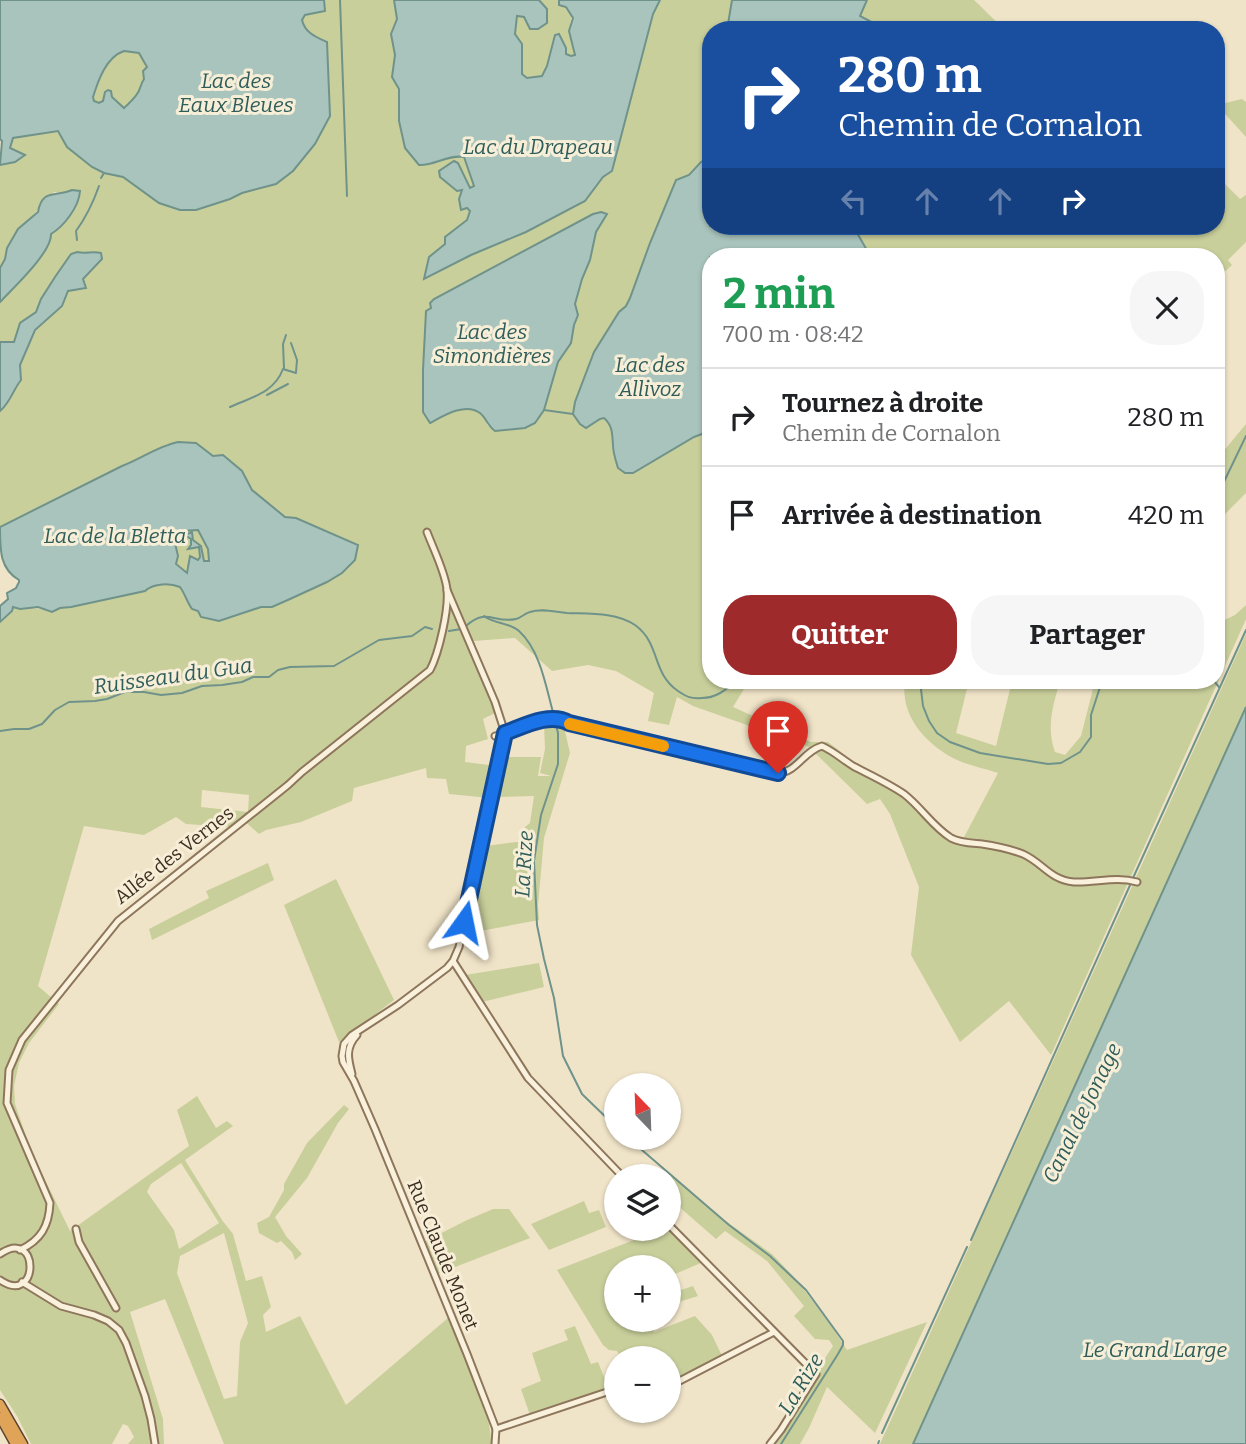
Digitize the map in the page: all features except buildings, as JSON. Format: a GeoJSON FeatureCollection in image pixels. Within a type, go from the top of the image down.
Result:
{"type":"FeatureCollection","features":[{"type":"Feature","properties":{"kind":"highway"},"geometry":{"type":"LineString","coordinates":[[0,1404],[23,1444]]}},
{"type":"Feature","properties":{"kind":"highway"},"geometry":{"type":"LineString","coordinates":[[0,1417],[16,1444]]}},
{"type":"Feature","properties":{"kind":"street","name":"Allée des Vernes"},"geometry":{"type":"LineString","coordinates":[[28,1277],[32,1245],[47,1222],[50,1201],[7,1103],[9,1070],[22,1040],[118,920],[430,670],[435,661],[441,633],[447,590],[427,532]]}},
{"type":"Feature","properties":{"kind":"street"},"geometry":{"type":"LineString","coordinates":[[447,590],[495,702],[505,733],[459,947],[453,961],[527,1078],[610,1164]]}},
{"type":"Feature","properties":{"kind":"street"},"geometry":{"type":"LineString","coordinates":[[495,736],[537,722],[556,719],[778,773],[790,770],[813,748],[822,746],[905,795],[952,838],[993,845],[1022,854],[1060,879],[1074,882],[1137,882]]}},
{"type":"Feature","properties":{"kind":"street","name":"Rue Claude Monet"},"geometry":{"type":"LineString","coordinates":[[453,961],[421,988],[364,1028],[348,1048],[349,1062],[354,1081],[496,1429],[495,1444]]}},
{"type":"Feature","properties":{"kind":"street"},"geometry":{"type":"LineString","coordinates":[[75,1229],[79,1242],[116,1308]]}},
{"type":"Feature","properties":{"kind":"street"},"geometry":{"type":"LineString","coordinates":[[681,1237],[816,1374],[770,1444]]}},
{"type":"Feature","properties":{"kind":"street"},"geometry":{"type":"LineString","coordinates":[[0,1254],[9,1249],[20,1250],[32,1245]]}},
{"type":"Feature","properties":{"kind":"street"},"geometry":{"type":"LineString","coordinates":[[20,1250],[29,1258]]}},
{"type":"Feature","properties":{"kind":"street"},"geometry":{"type":"LineString","coordinates":[[0,1280],[11,1285],[22,1283],[28,1277],[33,1290]]}},
{"type":"Feature","properties":{"kind":"street"},"geometry":{"type":"LineString","coordinates":[[22,1283],[61,1306],[94,1315],[119,1330],[145,1396],[155,1444]]}},
{"type":"Feature","properties":{"kind":"street"},"geometry":{"type":"LineString","coordinates":[[681,1380],[774,1332]]}},
{"type":"Feature","properties":{"kind":"street"},"geometry":{"type":"LineString","coordinates":[[496,1429],[604,1393]]}},
{"type":"Feature","properties":{"kind":"green space"},"geometry":{"type":"Polygon","coordinates":[[[324,0],[394,0],[397,19],[391,34],[395,55],[392,77],[399,89],[399,121],[405,148],[419,165],[464,157],[474,186],[463,190],[461,210],[470,210],[467,220],[445,237],[445,244],[429,257],[425,279],[585,201],[603,177],[612,171],[653,14],[660,0],[732,0],[728,21],[702,21],[702,161],[689,175],[659,223],[630,298],[619,312],[575,402],[590,426],[600,419],[605,418],[608,422],[618,468],[625,473],[702,434],[702,689],[744,689],[733,707],[811,742],[828,742],[907,794],[946,829],[963,839],[998,773],[956,760],[931,743],[910,715],[904,689],[967,689],[956,733],[996,746],[1010,689],[1058,689],[1051,734],[1055,752],[1065,755],[1081,736],[1093,689],[1215,689],[1051,1055],[1009,1001],[960,1042],[911,955],[919,887],[890,814],[880,799],[867,804],[809,747],[693,706],[677,697],[669,725],[648,721],[654,693],[616,671],[588,665],[552,671],[515,638],[469,643],[495,713],[483,719],[488,739],[466,746],[465,762],[497,766],[489,798],[449,794],[446,779],[427,778],[426,768],[354,788],[352,801],[301,822],[259,834],[241,818],[230,827],[186,824],[176,817],[144,835],[84,826],[38,986],[59,1004],[29,1043],[19,1063],[14,1086],[15,1104],[31,1151],[70,1231],[189,1146],[177,1110],[197,1096],[216,1128],[227,1121],[233,1126],[185,1160],[233,1234],[246,1281],[262,1276],[271,1307],[263,1315],[266,1332],[300,1316],[346,1405],[448,1318],[482,1398],[491,1444],[224,1444],[165,1299],[130,1312],[163,1419],[164,1444],[128,1444],[134,1437],[128,1426],[123,1424],[112,1444],[31,1444],[0,1390],[0,622],[12,611],[13,606],[52,612],[157,585],[180,587],[194,609],[219,621],[261,607],[272,607],[342,573],[296,518],[285,517],[252,490],[242,471],[213,457],[196,443],[167,444],[0,527],[0,411],[21,380],[19,365],[35,330],[62,306],[68,291],[101,259],[94,252],[77,252],[55,277],[36,312],[20,323],[14,343],[0,342],[0,302],[39,260],[50,242],[51,234],[74,210],[79,191],[54,192],[32,218],[18,229],[0,268],[0,165],[15,162],[10,148],[13,138],[58,131],[67,147],[104,173],[123,177],[159,203],[180,210],[196,209],[276,184],[293,171],[327,42],[308,31],[301,20],[305,15],[325,11],[324,0]],[[593,214],[430,303],[432,308],[426,311],[423,412],[430,423],[457,411],[471,410],[478,411],[488,426],[525,428],[535,423],[544,410],[558,362],[571,343],[578,315],[575,304],[596,232],[593,214]],[[202,790],[201,807],[248,812],[249,795],[202,790]],[[181,1163],[151,1184],[147,1192],[174,1230],[179,1249],[219,1223],[181,1163]],[[224,1233],[180,1256],[177,1273],[224,1399],[237,1396],[240,1342],[248,1323],[224,1233]]]}},
{"type":"Feature","properties":{"kind":"green space"},"geometry":{"type":"Polygon","coordinates":[[[539,0],[559,0],[559,4],[571,12],[570,35],[575,55],[571,57],[566,54],[556,35],[542,77],[527,78],[522,74],[522,44],[515,34],[517,16],[524,17],[538,29],[547,23],[547,9],[539,0]]]}},
{"type":"Feature","properties":{"kind":"green space"},"geometry":{"type":"Polygon","coordinates":[[[867,0],[974,0],[996,21],[870,21],[860,16],[867,0]]]}},
{"type":"Feature","properties":{"kind":"green space"},"geometry":{"type":"Polygon","coordinates":[[[124,51],[140,53],[147,67],[143,71],[143,82],[139,91],[124,108],[111,97],[104,96],[99,103],[94,101],[92,97],[104,70],[112,58],[124,51]]]}},
{"type":"Feature","properties":{"kind":"green space"},"geometry":{"type":"Polygon","coordinates":[[[1242,99],[1246,102],[1246,137],[1225,114],[1225,103],[1242,99]]]}},
{"type":"Feature","properties":{"kind":"green space"},"geometry":{"type":"Polygon","coordinates":[[[1225,184],[1240,199],[1246,195],[1246,242],[1228,260],[1232,265],[1225,272],[1225,248],[866,248],[858,235],[1225,235],[1225,184]]]}},
{"type":"Feature","properties":{"kind":"green space"},"geometry":{"type":"Polygon","coordinates":[[[1246,424],[1246,493],[1225,514],[1225,449],[1246,424]]]}},
{"type":"Feature","properties":{"kind":"green space"},"geometry":{"type":"Polygon","coordinates":[[[198,530],[208,549],[209,561],[204,562],[201,546],[191,539],[191,545],[199,547],[201,557],[187,574],[176,564],[178,556],[175,543],[182,531],[198,530]]]}},
{"type":"Feature","properties":{"kind":"green space"},"geometry":{"type":"Polygon","coordinates":[[[1246,605],[1246,619],[1225,666],[1225,620],[1246,605]]]}},
{"type":"Feature","properties":{"kind":"green space"},"geometry":{"type":"Polygon","coordinates":[[[1246,634],[1246,707],[913,1444],[880,1444],[1221,689],[1225,689],[1225,680],[1246,634]]]}},
{"type":"Feature","properties":{"kind":"green space"},"geometry":{"type":"Polygon","coordinates":[[[560,721],[570,753],[544,838],[539,920],[459,935],[478,847],[524,841],[525,827],[530,823],[534,796],[497,797],[505,757],[541,757],[538,776],[551,776],[540,773],[545,749],[544,725],[560,721]]]}},
{"type":"Feature","properties":{"kind":"green space"},"geometry":{"type":"Polygon","coordinates":[[[268,863],[274,880],[152,940],[149,929],[209,898],[206,891],[268,863]]]}},
{"type":"Feature","properties":{"kind":"green space"},"geometry":{"type":"Polygon","coordinates":[[[336,879],[394,1000],[339,1042],[284,905],[336,879]]]}},
{"type":"Feature","properties":{"kind":"green space"},"geometry":{"type":"Polygon","coordinates":[[[539,963],[544,987],[482,1002],[465,975],[539,963]]]}},
{"type":"Feature","properties":{"kind":"green space"},"geometry":{"type":"Polygon","coordinates":[[[344,1105],[349,1109],[338,1123],[307,1178],[275,1217],[286,1236],[302,1254],[295,1260],[292,1252],[281,1241],[277,1243],[259,1233],[257,1223],[269,1217],[307,1143],[344,1105]]]}},
{"type":"Feature","properties":{"kind":"green space"},"geometry":{"type":"Polygon","coordinates":[[[681,1183],[720,1217],[772,1254],[794,1277],[847,1350],[927,1322],[875,1433],[827,1387],[800,1444],[768,1444],[833,1346],[829,1340],[815,1339],[794,1316],[804,1306],[767,1261],[725,1231],[716,1239],[681,1208],[681,1183]]]}},
{"type":"Feature","properties":{"kind":"green space"},"geometry":{"type":"Polygon","coordinates":[[[584,1201],[589,1213],[599,1210],[604,1228],[549,1250],[531,1224],[584,1201]]]}},
{"type":"Feature","properties":{"kind":"green space"},"geometry":{"type":"Polygon","coordinates":[[[493,1209],[509,1209],[530,1238],[437,1274],[424,1242],[493,1209]]]}},
{"type":"Feature","properties":{"kind":"green space"},"geometry":{"type":"Polygon","coordinates":[[[681,1239],[703,1262],[681,1272],[681,1255],[604,1255],[604,1332],[681,1332],[681,1321],[695,1316],[712,1335],[723,1358],[681,1381],[681,1346],[604,1346],[557,1270],[631,1241],[681,1239]]]}},
{"type":"Feature","properties":{"kind":"green space"},"geometry":{"type":"Polygon","coordinates":[[[693,1286],[698,1296],[681,1301],[681,1290],[693,1286]]]}},
{"type":"Feature","properties":{"kind":"green space"},"geometry":{"type":"Polygon","coordinates":[[[575,1326],[591,1364],[598,1362],[604,1377],[604,1391],[530,1415],[521,1389],[541,1381],[532,1353],[568,1340],[564,1330],[575,1326]]]}},
{"type":"Feature","properties":{"kind":"water","name":"Lac des Eaux Bleues"},"geometry":{"type":"Polygon","coordinates":[[[0,0],[324,0],[325,11],[305,15],[302,20],[308,31],[327,42],[330,116],[315,144],[293,171],[276,184],[196,210],[180,210],[159,203],[123,177],[92,167],[67,147],[58,131],[13,138],[10,148],[25,155],[15,162],[0,165],[0,0]],[[124,51],[112,58],[100,77],[94,101],[103,101],[108,90],[124,108],[134,99],[144,79],[143,71],[147,67],[139,53],[124,51]]]}},
{"type":"Feature","properties":{"kind":"water","name":"Lac du Drapeau"},"geometry":{"type":"Polygon","coordinates":[[[394,0],[539,0],[547,9],[547,23],[538,29],[530,29],[524,17],[517,16],[515,34],[522,44],[522,74],[527,78],[542,76],[555,35],[559,34],[566,54],[575,55],[569,31],[573,18],[566,7],[559,5],[559,0],[660,0],[653,14],[612,171],[603,177],[585,201],[526,232],[471,255],[424,279],[429,257],[445,244],[445,237],[467,220],[470,211],[467,208],[461,210],[459,199],[462,190],[457,191],[440,177],[439,171],[454,161],[458,163],[470,188],[474,186],[464,157],[419,165],[405,148],[399,121],[399,89],[392,77],[395,55],[391,34],[397,19],[394,0]]]}},
{"type":"Feature","properties":{"kind":"water"},"geometry":{"type":"Polygon","coordinates":[[[732,0],[867,0],[860,16],[870,21],[728,21],[732,0]]]}},
{"type":"Feature","properties":{"kind":"water","name":"Lac des Allivoz"},"geometry":{"type":"Polygon","coordinates":[[[701,162],[702,235],[858,235],[866,248],[702,248],[702,434],[633,473],[625,473],[618,468],[612,430],[607,421],[600,419],[586,428],[573,414],[575,402],[594,352],[630,298],[676,180],[689,175],[701,162]]]}},
{"type":"Feature","properties":{"kind":"water"},"geometry":{"type":"Polygon","coordinates":[[[72,190],[80,191],[70,216],[51,234],[50,242],[39,260],[0,302],[0,268],[18,229],[38,212],[40,204],[47,196],[72,190]]]}},
{"type":"Feature","properties":{"kind":"water","name":"Lac des Simondières"},"geometry":{"type":"Polygon","coordinates":[[[601,212],[607,214],[596,232],[575,304],[578,315],[571,343],[558,362],[544,410],[535,423],[525,428],[495,431],[480,413],[461,409],[430,423],[423,412],[423,370],[426,311],[431,308],[430,303],[601,212]]]}},
{"type":"Feature","properties":{"kind":"water"},"geometry":{"type":"Polygon","coordinates":[[[101,253],[102,259],[83,279],[86,288],[68,291],[62,306],[35,330],[20,365],[21,380],[0,411],[0,342],[14,342],[20,323],[36,312],[55,277],[71,254],[101,253]]]}},
{"type":"Feature","properties":{"kind":"water","name":"Lac de la Bletta"},"geometry":{"type":"Polygon","coordinates":[[[196,443],[213,456],[223,455],[242,471],[252,490],[285,517],[296,518],[358,545],[355,560],[342,573],[327,582],[290,599],[272,607],[261,607],[219,621],[201,617],[198,611],[192,609],[180,587],[167,584],[52,612],[38,607],[13,607],[0,622],[0,606],[8,599],[7,593],[16,588],[19,580],[5,565],[1,551],[0,527],[171,444],[196,443]],[[198,530],[182,531],[175,543],[178,556],[176,564],[187,573],[190,556],[198,560],[200,557],[199,547],[188,549],[191,539],[185,535],[192,532],[193,540],[201,546],[204,561],[209,561],[208,549],[198,530]]]}},
{"type":"Feature","properties":{"kind":"water"},"geometry":{"type":"Polygon","coordinates":[[[1246,707],[1246,1444],[913,1444],[1246,707]]]}},
{"type":"Feature","properties":{"kind":"waterway"},"geometry":{"type":"LineString","coordinates":[[340,0],[347,196]]}},
{"type":"Feature","properties":{"kind":"waterway"},"geometry":{"type":"LineString","coordinates":[[101,178],[104,173]]}},
{"type":"Feature","properties":{"kind":"waterway"},"geometry":{"type":"LineString","coordinates":[[77,240],[76,231],[99,186]]}},
{"type":"Feature","properties":{"kind":"waterway"},"geometry":{"type":"LineString","coordinates":[[284,368],[283,344],[286,335]]}},
{"type":"Feature","properties":{"kind":"waterway"},"geometry":{"type":"LineString","coordinates":[[291,343],[297,360],[296,372]]}},
{"type":"Feature","properties":{"kind":"waterway"},"geometry":{"type":"LineString","coordinates":[[230,407],[268,389],[283,369],[296,373]]}},
{"type":"Feature","properties":{"kind":"waterway"},"geometry":{"type":"LineString","coordinates":[[267,395],[288,384]]}},
{"type":"Feature","properties":{"kind":"waterway"},"geometry":{"type":"LineString","coordinates":[[544,410],[573,414]]}},
{"type":"Feature","properties":{"kind":"waterway"},"geometry":{"type":"LineString","coordinates":[[1225,480],[1246,436]]}},
{"type":"Feature","properties":{"kind":"waterway","name":"Ruisseau du Gua"},"geometry":{"type":"LineString","coordinates":[[466,626],[480,618],[508,620],[539,610],[610,616],[635,625],[643,633],[669,683],[684,695],[707,698],[726,689]]}},
{"type":"Feature","properties":{"kind":"waterway","name":"La Rize"},"geometry":{"type":"LineString","coordinates":[[484,616],[515,628],[526,639],[538,659],[554,716]]}},
{"type":"Feature","properties":{"kind":"waterway","name":"Ruisseau du Gua"},"geometry":{"type":"LineString","coordinates":[[0,731],[29,729],[42,724],[55,710],[69,702],[107,699],[125,692],[161,695],[182,693],[202,686],[242,682],[253,677],[269,677],[278,670],[290,667],[334,666],[379,640],[412,636],[425,627],[432,629]]}},
{"type":"Feature","properties":{"kind":"waterway","name":"Ruisseau du Gua"},"geometry":{"type":"LineString","coordinates":[[449,631],[461,629]]}},
{"type":"Feature","properties":{"kind":"waterway"},"geometry":{"type":"LineString","coordinates":[[1225,676],[1246,630]]}},
{"type":"Feature","properties":{"kind":"waterway","name":"Ruisseau du Gua"},"geometry":{"type":"LineString","coordinates":[[921,689],[923,706],[929,721],[937,733],[950,742],[980,753],[1048,764],[1061,763],[1080,752],[1091,737],[1091,715],[1099,689]]}},
{"type":"Feature","properties":{"kind":"waterway"},"geometry":{"type":"LineString","coordinates":[[1133,878],[1219,689]]}},
{"type":"Feature","properties":{"kind":"waterway","name":"La Rize"},"geometry":{"type":"LineString","coordinates":[[555,721],[558,733],[558,764],[541,815],[534,861],[537,925],[554,998],[563,1056],[582,1094],[604,1115]]}},
{"type":"Feature","properties":{"kind":"waterway"},"geometry":{"type":"LineString","coordinates":[[971,1240],[1131,883]]}},
{"type":"Feature","properties":{"kind":"waterway","name":"La Rize"},"geometry":{"type":"LineString","coordinates":[[642,1150],[729,1225],[770,1256],[806,1290],[843,1341],[838,1354],[781,1444]]}},
{"type":"Feature","properties":{"kind":"waterway"},"geometry":{"type":"LineString","coordinates":[[882,1433],[967,1247]]}},
{"type":"Feature","properties":{"kind":"slow traffic"},"geometry":{"type":"LineString","coordinates":[[570,724],[663,746]]}},
{"type":"Feature","properties":{"kind":"route"},"geometry":{"type":"LineString","coordinates":[[464,922],[505,733],[559,718],[569,723],[778,773]]}},
{"type":"Feature","properties":{"kind":"water label","name":"Canal de Jonage"},"geometry":{"type":"Point","coordinates":[1082,1113]}},
{"type":"Feature","properties":{"kind":"water label","name":"Le Grand Large"},"geometry":{"type":"Point","coordinates":[1155,1350]}}]}
